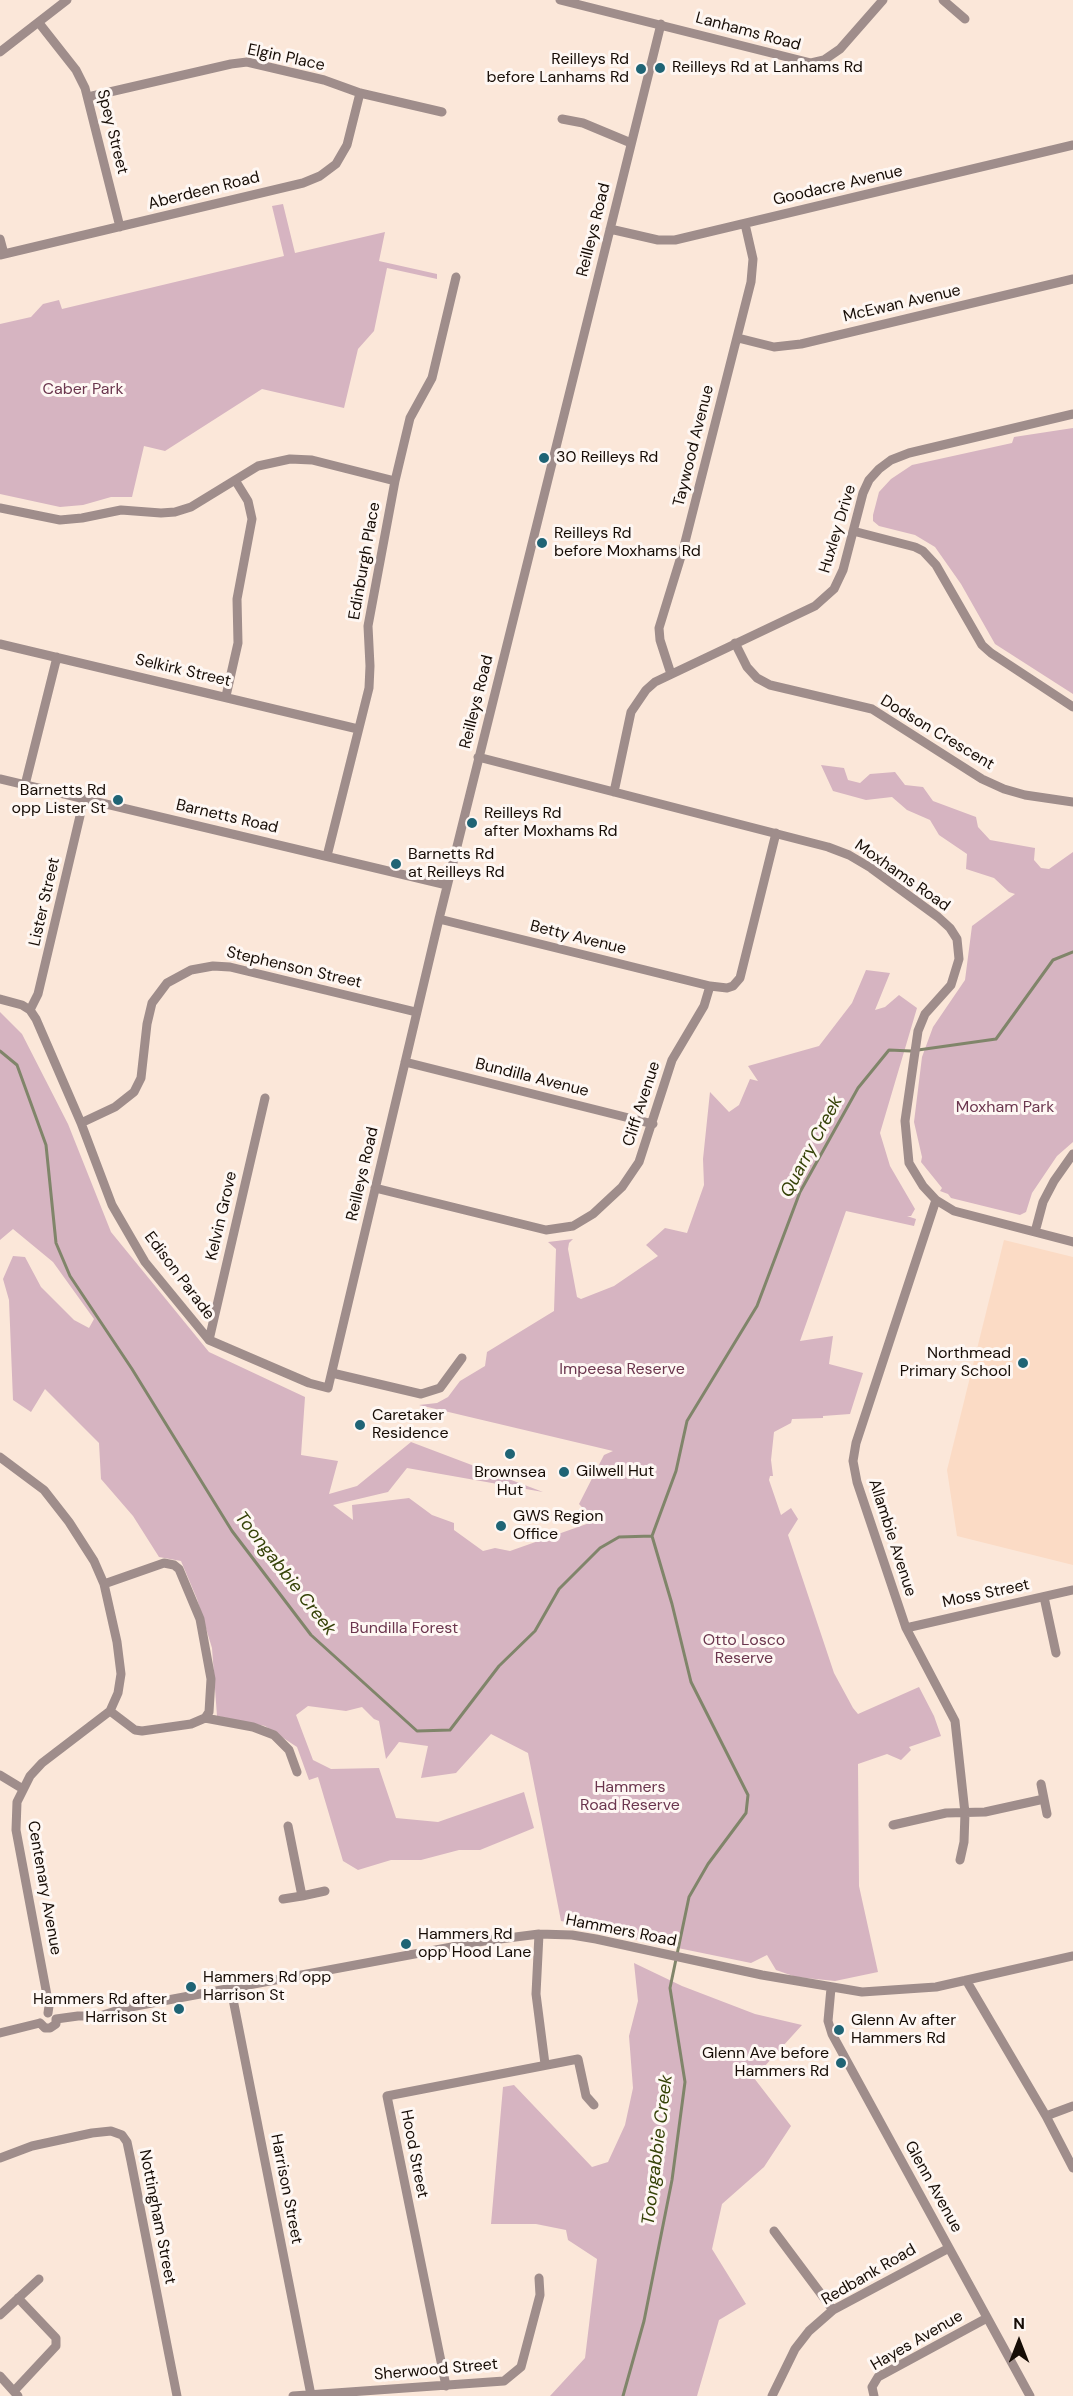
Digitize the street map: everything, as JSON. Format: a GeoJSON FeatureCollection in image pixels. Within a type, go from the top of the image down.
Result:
{"type":"FeatureCollection","features":[{"type":"Feature","properties":{"kind":"street"},"geometry":{"type":"LineString","coordinates":[[0,52],[67,0]]}},
{"type":"Feature","properties":{"kind":"street","name":"Lanhams Road"},"geometry":{"type":"LineString","coordinates":[[561,0],[811,63],[824,60],[840,50],[883,0]]}},
{"type":"Feature","properties":{"kind":"street"},"geometry":{"type":"LineString","coordinates":[[943,0],[965,19]]}},
{"type":"Feature","properties":{"kind":"street","name":"Spey Street"},"geometry":{"type":"LineString","coordinates":[[39,22],[75,70],[88,97],[120,227]]}},
{"type":"Feature","properties":{"kind":"street","name":"Reilleys Road"},"geometry":{"type":"LineString","coordinates":[[328,1388],[478,757],[661,24]]}},
{"type":"Feature","properties":{"kind":"street","name":"Elgin Place"},"geometry":{"type":"LineString","coordinates":[[88,97],[247,62],[324,80],[360,93],[442,112]]}},
{"type":"Feature","properties":{"kind":"street","name":"Aberdeen Road"},"geometry":{"type":"LineString","coordinates":[[2,254],[303,183],[320,176],[336,164],[344,150],[360,93]]}},
{"type":"Feature","properties":{"kind":"street"},"geometry":{"type":"LineString","coordinates":[[562,119],[583,123],[631,143]]}},
{"type":"Feature","properties":{"kind":"street","name":"Goodacre Avenue"},"geometry":{"type":"LineString","coordinates":[[610,229],[667,241],[1073,145]]}},
{"type":"Feature","properties":{"kind":"street","name":"Taywood Avenue"},"geometry":{"type":"LineString","coordinates":[[671,674],[660,640],[659,628],[683,550],[753,271],[753,259],[745,224]]}},
{"type":"Feature","properties":{"kind":"street"},"geometry":{"type":"LineString","coordinates":[[0,239],[2,254]]}},
{"type":"Feature","properties":{"kind":"street","name":"Edinburgh Place"},"geometry":{"type":"LineString","coordinates":[[327,856],[369,688],[368,626],[395,481],[410,418],[433,375],[456,277]]}},
{"type":"Feature","properties":{"kind":"street","name":"McEwan Avenue"},"geometry":{"type":"LineString","coordinates":[[738,338],[774,347],[801,344],[1073,279]]}},
{"type":"Feature","properties":{"kind":"street","name":"Huxley Drive"},"geometry":{"type":"LineString","coordinates":[[614,792],[627,728],[634,706],[655,682],[814,606],[825,598],[834,589],[843,570],[869,480],[891,460],[909,453],[1073,414]]}},
{"type":"Feature","properties":{"kind":"street"},"geometry":{"type":"LineString","coordinates":[[0,508],[60,520],[121,510],[168,513],[191,507],[265,463],[296,458],[395,481]]}},
{"type":"Feature","properties":{"kind":"street"},"geometry":{"type":"LineString","coordinates":[[226,696],[238,643],[237,599],[252,519],[248,501],[235,480]]}},
{"type":"Feature","properties":{"kind":"street"},"geometry":{"type":"LineString","coordinates":[[853,531],[924,551],[936,565],[982,645],[1073,707]]}},
{"type":"Feature","properties":{"kind":"street","name":"Dodson Crescent"},"geometry":{"type":"LineString","coordinates":[[735,643],[747,667],[757,678],[770,685],[872,709],[982,779],[1025,795],[1073,802]]}},
{"type":"Feature","properties":{"kind":"street","name":"Selkirk Street"},"geometry":{"type":"LineString","coordinates":[[0,644],[358,729]]}},
{"type":"Feature","properties":{"kind":"street"},"geometry":{"type":"LineString","coordinates":[[25,785],[57,657]]}},
{"type":"Feature","properties":{"kind":"street","name":"Moxhams Road"},"geometry":{"type":"LineString","coordinates":[[478,757],[819,844],[856,859],[938,917],[954,934],[960,950],[956,973],[946,991],[925,1014],[918,1032],[905,1121],[907,1156],[917,1179],[936,1200],[961,1214],[1073,1242]]}},
{"type":"Feature","properties":{"kind":"street","name":"Barnetts Road"},"geometry":{"type":"LineString","coordinates":[[0,779],[447,885]]}},
{"type":"Feature","properties":{"kind":"street","name":"Lister Street"},"geometry":{"type":"LineString","coordinates":[[30,1010],[38,994],[84,799]]}},
{"type":"Feature","properties":{"kind":"street"},"geometry":{"type":"LineString","coordinates":[[710,986],[727,988],[736,984],[740,978],[776,833]]}},
{"type":"Feature","properties":{"kind":"street","name":"Betty Avenue"},"geometry":{"type":"LineString","coordinates":[[439,918],[710,986]]}},
{"type":"Feature","properties":{"kind":"street","name":"Stephenson Street"},"geometry":{"type":"LineString","coordinates":[[81,1123],[115,1107],[134,1092],[141,1078],[147,1024],[152,1003],[167,983],[191,970],[213,966],[230,968],[416,1012]]}},
{"type":"Feature","properties":{"kind":"street","name":"Cliff Avenue"},"geometry":{"type":"LineString","coordinates":[[375,1188],[536,1228],[564,1229],[588,1218],[622,1187],[639,1162],[672,1060],[704,1006],[710,986]]}},
{"type":"Feature","properties":{"kind":"street"},"geometry":{"type":"LineString","coordinates":[[0,999],[17,1003],[30,1010]]}},
{"type":"Feature","properties":{"kind":"street","name":"Edison Parade"},"geometry":{"type":"LineString","coordinates":[[30,1010],[38,1022],[81,1123],[112,1205],[145,1262],[209,1340],[309,1383],[328,1388]]}},
{"type":"Feature","properties":{"kind":"street","name":"Bundilla Avenue"},"geometry":{"type":"LineString","coordinates":[[405,1062],[653,1124]]}},
{"type":"Feature","properties":{"kind":"street","name":"Kelvin Grove"},"geometry":{"type":"LineString","coordinates":[[209,1340],[265,1098]]}},
{"type":"Feature","properties":{"kind":"street"},"geometry":{"type":"LineString","coordinates":[[1035,1232],[1043,1202],[1054,1181],[1073,1154]]}},
{"type":"Feature","properties":{"kind":"street","name":"Allambie Avenue"},"geometry":{"type":"LineString","coordinates":[[936,1200],[859,1433],[854,1461],[857,1482],[906,1628],[955,1722],[965,1813],[964,1842],[960,1860]]}},
{"type":"Feature","properties":{"kind":"street"},"geometry":{"type":"LineString","coordinates":[[332,1373],[421,1394],[440,1388],[462,1358]]}},
{"type":"Feature","properties":{"kind":"street"},"geometry":{"type":"LineString","coordinates":[[0,1456],[33,1480],[57,1506],[80,1538],[104,1584],[117,1642],[121,1674],[118,1693],[110,1711],[135,1730],[142,1731],[191,1724],[205,1718],[209,1712],[211,1696],[207,1649],[196,1606],[178,1569],[169,1563],[164,1563],[104,1584]]}},
{"type":"Feature","properties":{"kind":"street","name":"Moss Street"},"geometry":{"type":"LineString","coordinates":[[906,1628],[1073,1590]]}},
{"type":"Feature","properties":{"kind":"street"},"geometry":{"type":"LineString","coordinates":[[1044,1597],[1056,1653]]}},
{"type":"Feature","properties":{"kind":"street","name":"Centenary Avenue"},"geometry":{"type":"LineString","coordinates":[[48,2013],[49,2006],[16,1830],[17,1802],[23,1789],[42,1763],[110,1711]]}},
{"type":"Feature","properties":{"kind":"street"},"geometry":{"type":"LineString","coordinates":[[205,1718],[253,1727],[274,1735],[289,1750],[297,1772]]}},
{"type":"Feature","properties":{"kind":"street"},"geometry":{"type":"LineString","coordinates":[[0,1775],[23,1789]]}},
{"type":"Feature","properties":{"kind":"street"},"geometry":{"type":"LineString","coordinates":[[1041,1784],[1047,1814]]}},
{"type":"Feature","properties":{"kind":"street"},"geometry":{"type":"LineString","coordinates":[[893,1825],[946,1813],[985,1812],[1044,1799]]}},
{"type":"Feature","properties":{"kind":"street"},"geometry":{"type":"LineString","coordinates":[[288,1826],[302,1896]]}},
{"type":"Feature","properties":{"kind":"street"},"geometry":{"type":"LineString","coordinates":[[283,1899],[325,1891]]}},
{"type":"Feature","properties":{"kind":"street"},"geometry":{"type":"LineString","coordinates":[[539,1934],[536,1994],[545,2064]]}},
{"type":"Feature","properties":{"kind":"street","name":"Hammers Road"},"geometry":{"type":"LineString","coordinates":[[56,2019],[100,2016],[124,2008],[484,1941],[539,1934],[572,1935],[725,1968],[862,1992],[890,1992],[936,1987],[1073,1956]]}},
{"type":"Feature","properties":{"kind":"street"},"geometry":{"type":"LineString","coordinates":[[966,1980],[1046,2116],[1073,2168]]}},
{"type":"Feature","properties":{"kind":"street","name":"Glenn Avenue"},"geometry":{"type":"LineString","coordinates":[[831,1988],[828,2021],[832,2034],[1030,2396]]}},
{"type":"Feature","properties":{"kind":"street","name":"Harrison Street"},"geometry":{"type":"LineString","coordinates":[[231,1989],[310,2395]]}},
{"type":"Feature","properties":{"kind":"street"},"geometry":{"type":"LineString","coordinates":[[48,2013],[54,2015],[56,2019],[56,2024],[50,2028],[45,2028],[40,2023],[41,2017],[48,2013]]}},
{"type":"Feature","properties":{"kind":"street"},"geometry":{"type":"LineString","coordinates":[[0,2033],[40,2023]]}},
{"type":"Feature","properties":{"kind":"street","name":"Hood Street"},"geometry":{"type":"LineString","coordinates":[[446,2386],[387,2096],[578,2059],[586,2096],[594,2105]]}},
{"type":"Feature","properties":{"kind":"street"},"geometry":{"type":"LineString","coordinates":[[1046,2116],[1073,2106]]}},
{"type":"Feature","properties":{"kind":"street","name":"Nottingham Street"},"geometry":{"type":"LineString","coordinates":[[0,2158],[32,2146],[103,2131],[117,2132],[127,2142],[177,2396]]}},
{"type":"Feature","properties":{"kind":"street"},"geometry":{"type":"LineString","coordinates":[[774,2230],[832,2310]]}},
{"type":"Feature","properties":{"kind":"street","name":"Redbank Road"},"geometry":{"type":"LineString","coordinates":[[772,2396],[795,2349],[809,2331],[832,2310],[949,2247]]}},
{"type":"Feature","properties":{"kind":"street","name":"Sherwood Street"},"geometry":{"type":"LineString","coordinates":[[293,2396],[497,2383],[511,2377],[521,2367],[540,2295],[539,2278]]}},
{"type":"Feature","properties":{"kind":"street"},"geometry":{"type":"LineString","coordinates":[[0,2315],[39,2279]]}},
{"type":"Feature","properties":{"kind":"street"},"geometry":{"type":"LineString","coordinates":[[0,2376],[16,2393],[56,2346],[56,2338],[18,2298]]}},
{"type":"Feature","properties":{"kind":"street","name":"Hayes Avenue"},"geometry":{"type":"LineString","coordinates":[[874,2396],[873,2384],[878,2377],[987,2318]]}},
{"type":"Feature","properties":{"kind":"shaded area","name":"Northmead Primary School"},"geometry":{"type":"Polygon","coordinates":[[[1004,1240],[1073,1257],[1073,1565],[957,1536],[947,1470],[1004,1240]]]}},
{"type":"Feature","properties":{"kind":"green space","name":"Caber Park"},"geometry":{"type":"Polygon","coordinates":[[[283,204],[295,253],[385,232],[379,261],[437,274],[437,279],[387,268],[374,331],[358,349],[344,408],[262,389],[165,451],[144,446],[132,497],[111,497],[83,505],[60,507],[0,494],[0,324],[31,317],[43,304],[59,300],[62,309],[284,256],[272,206],[283,204]]]}},
{"type":"Feature","properties":{"kind":"green space"},"geometry":{"type":"Polygon","coordinates":[[[1073,428],[1073,694],[995,644],[961,584],[935,547],[915,535],[879,526],[873,521],[873,515],[879,492],[891,479],[912,465],[1012,443],[1014,437],[1073,428]]]}},
{"type":"Feature","properties":{"kind":"green space","name":"Moxham Park"},"geometry":{"type":"Polygon","coordinates":[[[821,765],[844,768],[848,780],[860,783],[870,774],[895,772],[905,785],[923,787],[933,801],[976,817],[978,827],[990,840],[1035,848],[1034,860],[1041,868],[1049,869],[1073,852],[1073,1142],[1057,1156],[1032,1193],[1026,1212],[1020,1215],[951,1198],[940,1191],[942,1188],[921,1162],[922,1157],[914,1122],[922,1057],[933,1027],[965,980],[972,926],[1015,894],[1009,892],[994,878],[966,869],[967,854],[939,835],[930,820],[907,810],[892,797],[866,800],[833,791],[821,765]]]}},
{"type":"Feature","properties":{"kind":"green space"},"geometry":{"type":"Polygon","coordinates":[[[866,970],[890,973],[875,1010],[885,1007],[899,995],[917,1008],[880,1133],[890,1166],[915,1209],[911,1216],[907,1216],[916,1219],[914,1226],[846,1211],[800,1341],[833,1336],[829,1364],[863,1373],[850,1414],[792,1419],[791,1423],[774,1432],[771,1460],[773,1476],[770,1476],[769,1480],[781,1515],[791,1508],[798,1519],[788,1535],[834,1673],[853,1708],[858,1714],[919,1687],[934,1716],[941,1736],[909,1747],[911,1750],[901,1760],[887,1754],[858,1764],[859,1886],[878,1972],[835,1981],[796,1977],[776,1970],[767,1955],[751,1963],[590,1930],[589,1927],[561,1921],[528,1753],[491,1734],[456,1773],[421,1778],[428,1746],[399,1742],[386,1759],[379,1721],[362,1707],[346,1711],[308,1706],[296,1715],[313,1760],[331,1769],[379,1768],[396,1818],[438,1822],[524,1792],[534,1828],[480,1850],[459,1850],[421,1860],[391,1860],[358,1870],[343,1861],[318,1777],[309,1780],[297,1747],[265,1726],[217,1716],[212,1648],[197,1599],[181,1561],[159,1557],[133,1516],[101,1479],[99,1443],[45,1389],[31,1412],[13,1400],[9,1300],[3,1279],[13,1256],[25,1257],[41,1287],[74,1320],[89,1328],[94,1319],[53,1262],[13,1229],[0,1240],[0,1012],[22,1034],[68,1124],[111,1232],[209,1352],[305,1397],[301,1455],[338,1461],[329,1494],[357,1486],[411,1442],[543,1492],[407,1468],[388,1492],[333,1505],[353,1520],[352,1505],[409,1498],[432,1515],[454,1523],[454,1530],[483,1551],[495,1548],[510,1551],[595,1521],[579,1504],[604,1455],[613,1451],[419,1405],[437,1403],[448,1397],[460,1381],[485,1366],[487,1352],[554,1311],[556,1249],[548,1242],[573,1239],[568,1249],[577,1297],[581,1299],[614,1286],[658,1256],[646,1245],[665,1228],[687,1233],[704,1185],[703,1159],[710,1092],[729,1112],[739,1105],[750,1079],[758,1081],[748,1066],[819,1046],[852,1003],[866,970]]]}},
{"type":"Feature","properties":{"kind":"green space"},"geometry":{"type":"Polygon","coordinates":[[[634,1963],[682,1986],[755,2014],[802,2025],[754,2078],[791,2126],[764,2167],[722,2204],[712,2249],[746,2304],[719,2320],[697,2396],[550,2396],[585,2358],[597,2259],[568,2240],[566,2230],[536,2224],[491,2224],[503,2087],[514,2085],[592,2167],[608,2162],[625,2125],[633,2088],[629,2036],[638,2001],[634,1963]]]}},
{"type":"Feature","properties":{"kind":"waterway","name":"Quarry Creek"},"geometry":{"type":"LineString","coordinates":[[652,1536],[676,1471],[687,1421],[757,1306],[800,1192],[858,1088],[889,1050],[911,1051],[996,1039],[1053,960],[1073,952]]}},
{"type":"Feature","properties":{"kind":"waterway","name":"Toongabbie Creek"},"geometry":{"type":"LineString","coordinates":[[0,1051],[17,1065],[46,1145],[56,1243],[70,1276],[132,1369],[232,1531],[311,1635],[417,1731],[450,1730],[499,1666],[535,1631],[559,1589],[600,1548],[619,1537],[652,1536]]}},
{"type":"Feature","properties":{"kind":"waterway","name":"Toongabbie Creek"},"geometry":{"type":"LineString","coordinates":[[623,2396],[644,2321],[672,2180],[685,2082],[670,1988],[689,1897],[708,1864],[746,1813],[748,1795],[691,1682],[652,1536]]}},
{"type":"Feature","properties":{"kind":"place","name":"Reilleys Rd at Lanhams Rd"},"geometry":{"type":"Point","coordinates":[660,68]}},
{"type":"Feature","properties":{"kind":"place","name":"Reilleys Rd before Lanhams Rd"},"geometry":{"type":"Point","coordinates":[641,69]}},
{"type":"Feature","properties":{"kind":"place","name":"30 Reilleys Rd"},"geometry":{"type":"Point","coordinates":[544,458]}},
{"type":"Feature","properties":{"kind":"place","name":"Reilleys Rd before Moxhams Rd"},"geometry":{"type":"Point","coordinates":[542,543]}},
{"type":"Feature","properties":{"kind":"place","name":"Barnetts Rd opp Lister St"},"geometry":{"type":"Point","coordinates":[118,800]}},
{"type":"Feature","properties":{"kind":"place","name":"Reilleys Rd after Moxhams Rd"},"geometry":{"type":"Point","coordinates":[472,823]}},
{"type":"Feature","properties":{"kind":"place","name":"Barnetts Rd at Reilleys Rd"},"geometry":{"type":"Point","coordinates":[396,864]}},
{"type":"Feature","properties":{"kind":"place","name":"Northmead Primary School"},"geometry":{"type":"Point","coordinates":[1023,1363]}},
{"type":"Feature","properties":{"kind":"place","name":"Caretaker Residence"},"geometry":{"type":"Point","coordinates":[360,1425]}},
{"type":"Feature","properties":{"kind":"place","name":"Brownsea Hut"},"geometry":{"type":"Point","coordinates":[510,1454]}},
{"type":"Feature","properties":{"kind":"place","name":"Gilwell Hut"},"geometry":{"type":"Point","coordinates":[564,1472]}},
{"type":"Feature","properties":{"kind":"place","name":"GWS Region Office"},"geometry":{"type":"Point","coordinates":[501,1526]}},
{"type":"Feature","properties":{"kind":"place","name":"Hammers Rd opp Hood Lane"},"geometry":{"type":"Point","coordinates":[406,1944]}},
{"type":"Feature","properties":{"kind":"place","name":"Hammers Rd opp Harrison St"},"geometry":{"type":"Point","coordinates":[191,1987]}},
{"type":"Feature","properties":{"kind":"place","name":"Hammers Rd after Harrison St"},"geometry":{"type":"Point","coordinates":[179,2009]}},
{"type":"Feature","properties":{"kind":"place","name":"Glenn Av after Hammers Rd"},"geometry":{"type":"Point","coordinates":[839,2030]}},
{"type":"Feature","properties":{"kind":"place","name":"Glenn Ave before Hammers Rd"},"geometry":{"type":"Point","coordinates":[841,2063]}},
{"type":"Feature","properties":{"kind":"park label","name":"Impeesa Reserve"},"geometry":{"type":"Point","coordinates":[622,1370]}},
{"type":"Feature","properties":{"kind":"park label","name":"Bundilla Forest"},"geometry":{"type":"Point","coordinates":[404,1629]}},
{"type":"Feature","properties":{"kind":"park label","name":"Otto Losco Reserve"},"geometry":{"type":"Point","coordinates":[744,1650]}},
{"type":"Feature","properties":{"kind":"park label","name":"Hammers Road Reserve"},"geometry":{"type":"Point","coordinates":[630,1797]}}]}
